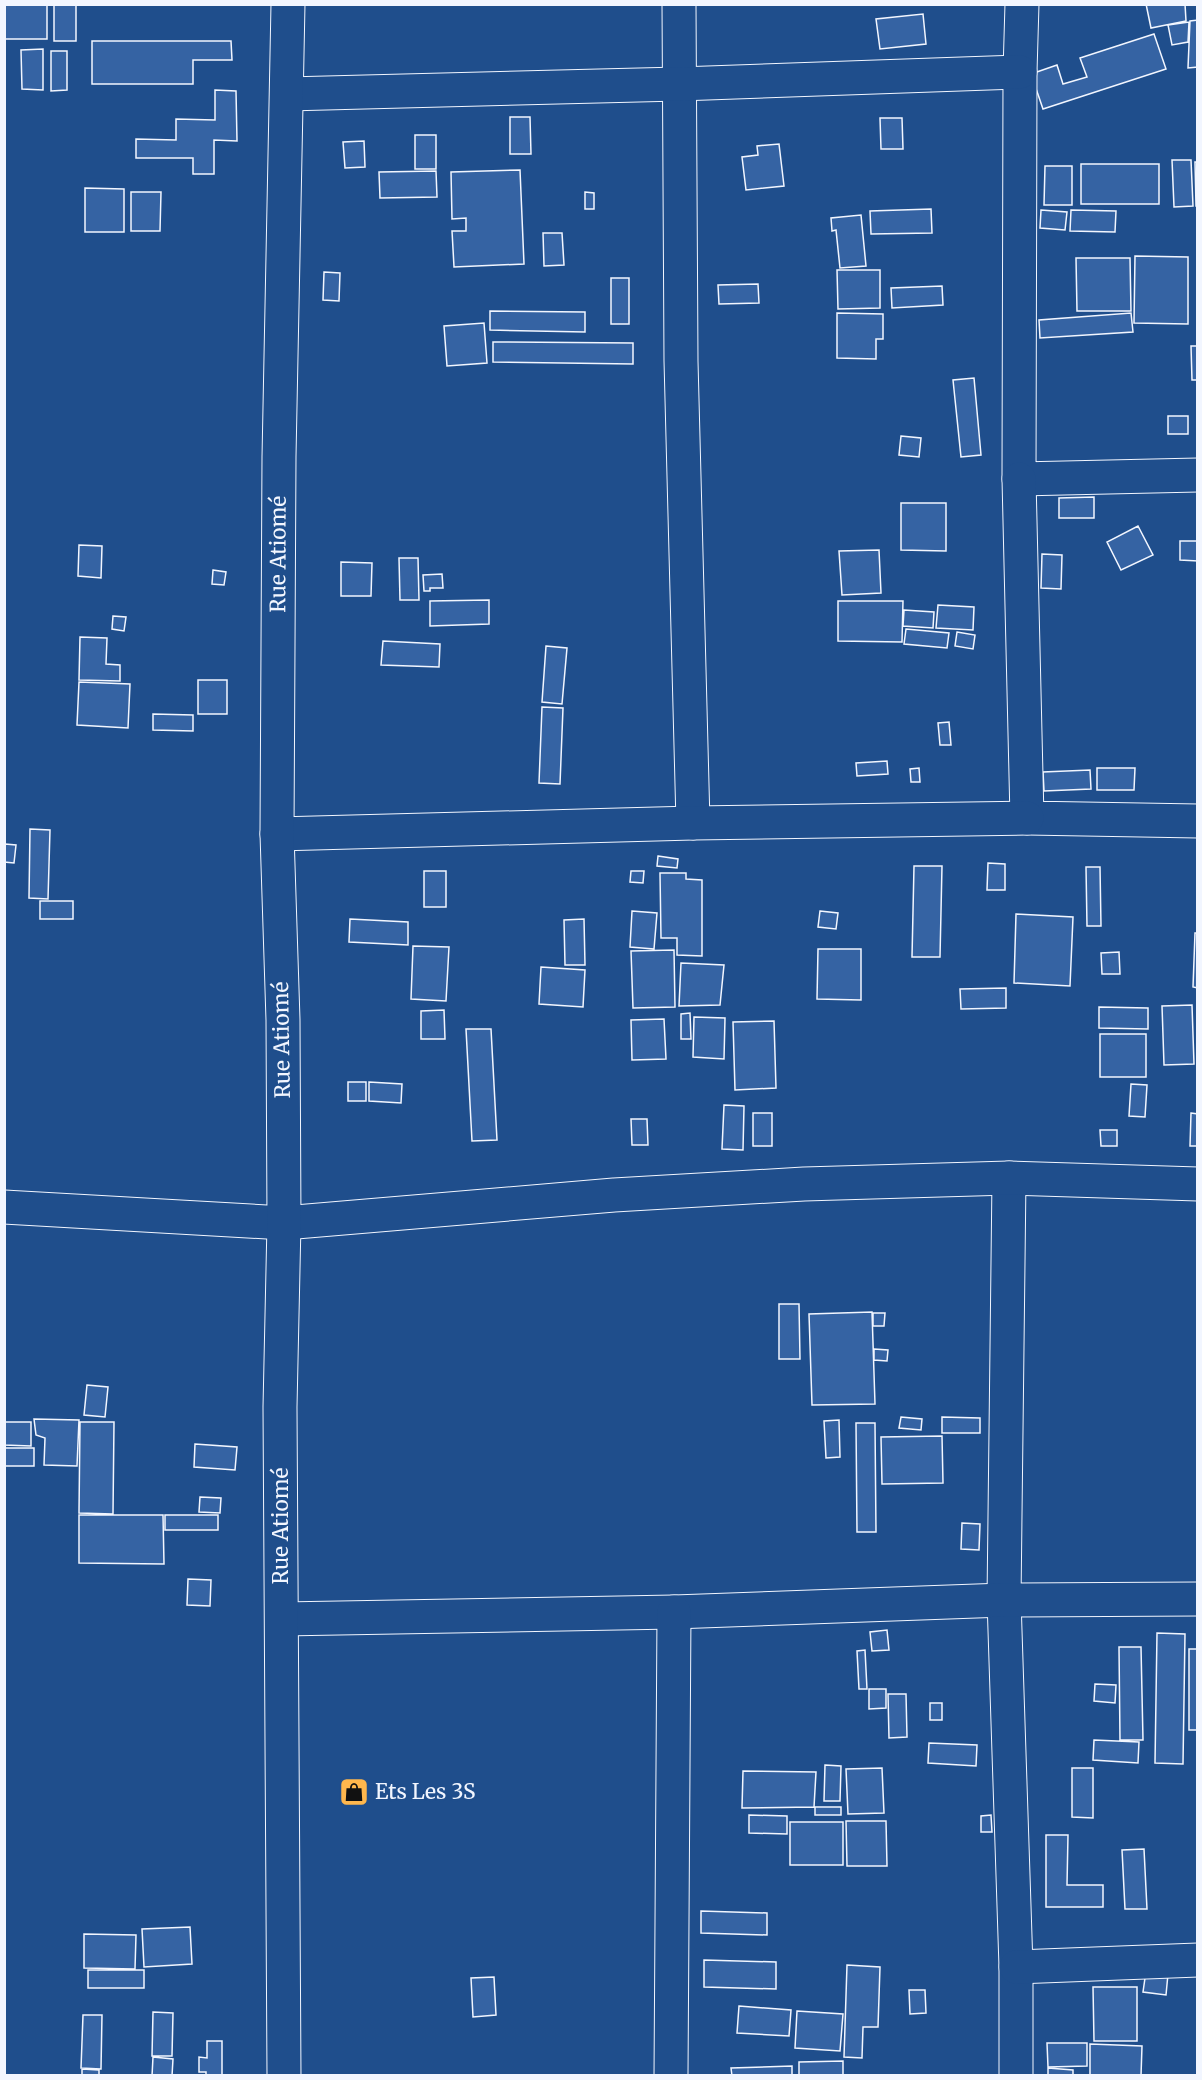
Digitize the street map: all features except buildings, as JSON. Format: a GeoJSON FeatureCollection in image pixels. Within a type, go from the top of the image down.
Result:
{"type":"FeatureCollection","features":[{"type":"Feature","properties":{"kind":"street","name":"Rue Atiomé"},"geometry":{"type":"LineString","coordinates":[[284,2076],[280,1407],[284,1223],[283,1020],[277,834],[279,457],[288,4]]}},
{"type":"Feature","properties":{"kind":"street"},"geometry":{"type":"LineString","coordinates":[[679,4],[681,361],[693,823]]}},
{"type":"Feature","properties":{"kind":"street"},"geometry":{"type":"LineString","coordinates":[[1023,4],[1020,72],[1019,479],[1027,818]]}},
{"type":"Feature","properties":{"kind":"street"},"geometry":{"type":"LineString","coordinates":[[287,94],[1020,72]]}},
{"type":"Feature","properties":{"kind":"street"},"geometry":{"type":"LineString","coordinates":[[1019,479],[1197,475]]}},
{"type":"Feature","properties":{"kind":"street"},"geometry":{"type":"LineString","coordinates":[[277,834],[693,823],[1027,818],[1197,821]]}},
{"type":"Feature","properties":{"kind":"street"},"geometry":{"type":"LineString","coordinates":[[1009,1178],[1004,1600],[1016,1967],[1016,2076]]}},
{"type":"Feature","properties":{"kind":"street"},"geometry":{"type":"LineString","coordinates":[[4,1206],[284,1223],[626,1194],[804,1184],[1009,1178],[1197,1184]]}},
{"type":"Feature","properties":{"kind":"street"},"geometry":{"type":"LineString","coordinates":[[282,1619],[674,1612],[1004,1600],[1197,1599]]}},
{"type":"Feature","properties":{"kind":"street"},"geometry":{"type":"LineString","coordinates":[[671,2076],[674,1612]]}},
{"type":"Feature","properties":{"kind":"street"},"geometry":{"type":"LineString","coordinates":[[1016,1967],[1197,1960]]}},
{"type":"Feature","properties":{"kind":"place","name":"Ets Les 3S"},"geometry":{"type":"Point","coordinates":[354,1792]}}]}
